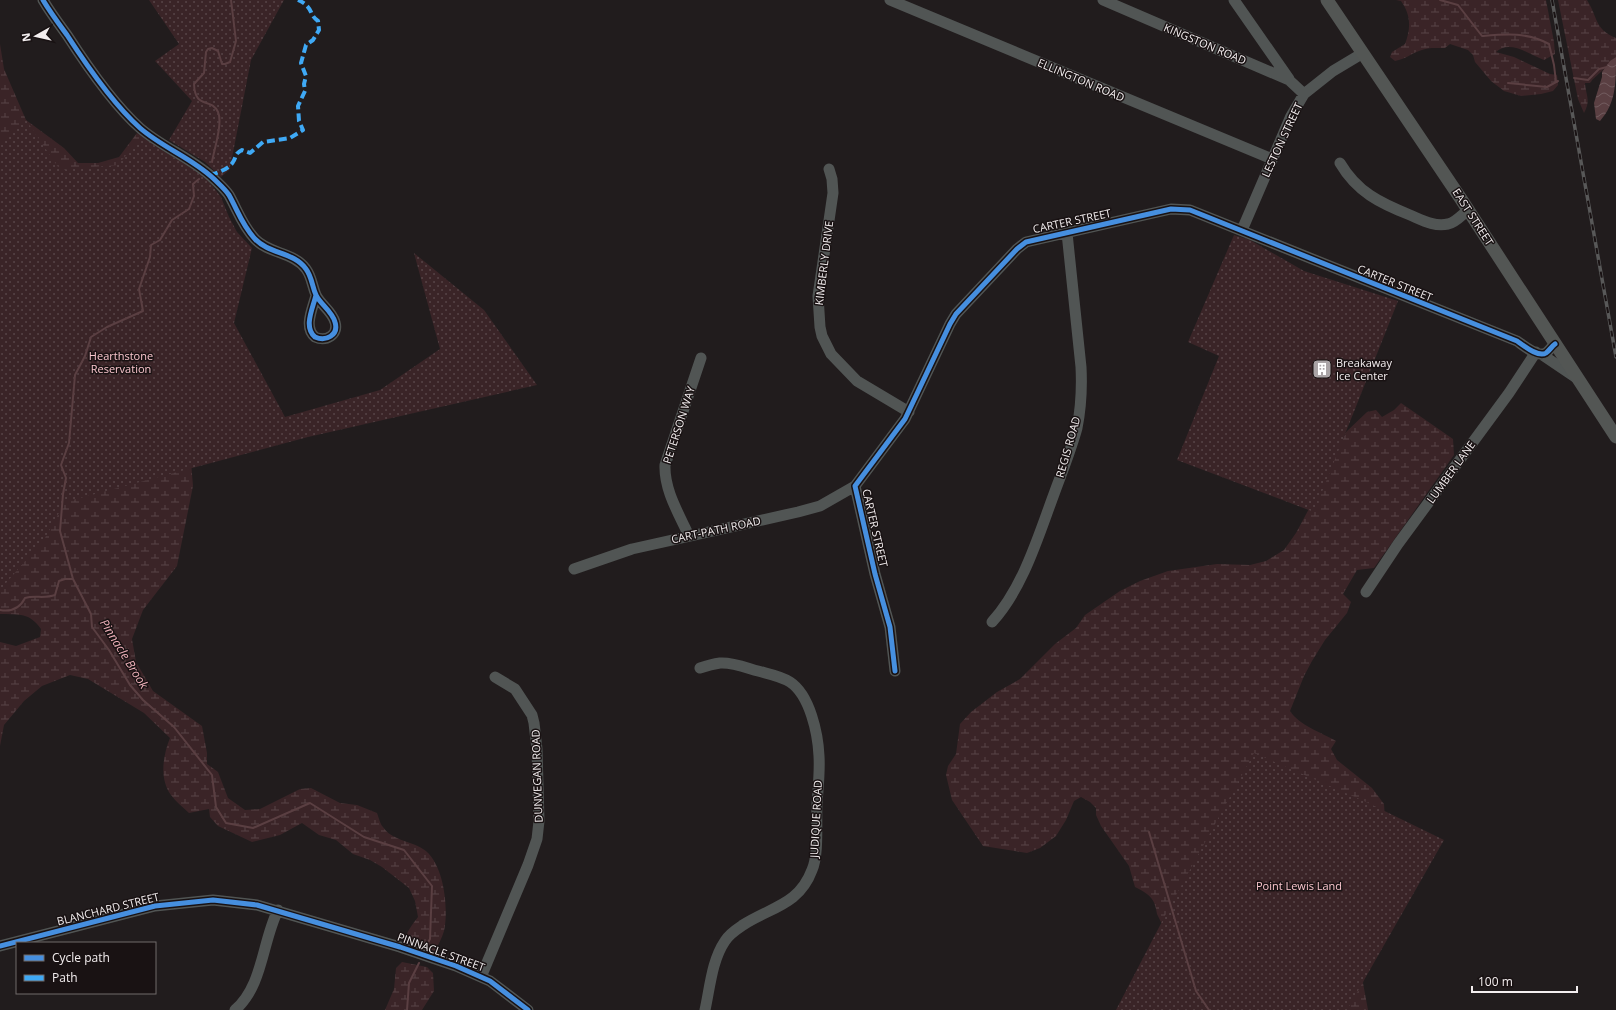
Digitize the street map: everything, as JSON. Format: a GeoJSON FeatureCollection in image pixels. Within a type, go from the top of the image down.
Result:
{"type":"FeatureCollection","features":[{"type":"Feature","properties":{"kind":"main road","name":"EAST STREET"},"geometry":{"type":"LineString","coordinates":[[1327,0],[1468,210],[1616,437]]}},
{"type":"Feature","properties":{"kind":"street"},"geometry":{"type":"LineString","coordinates":[[43,0],[86,64],[113,98],[139,127],[162,144],[203,169],[214,179],[228,194],[240,220],[255,239],[264,247],[294,259],[304,267],[311,279],[316,295]]}},
{"type":"Feature","properties":{"kind":"street","name":"ELLINGTON ROAD"},"geometry":{"type":"LineString","coordinates":[[890,0],[1272,159]]}},
{"type":"Feature","properties":{"kind":"street","name":"KINGSTON ROAD"},"geometry":{"type":"LineString","coordinates":[[1103,0],[1289,80],[1304,94]]}},
{"type":"Feature","properties":{"kind":"street"},"geometry":{"type":"LineString","coordinates":[[1234,0],[1289,80]]}},
{"type":"Feature","properties":{"kind":"street","name":"LESTON STREET"},"geometry":{"type":"LineString","coordinates":[[1242,230],[1290,116],[1304,94],[1333,71],[1363,53]]}},
{"type":"Feature","properties":{"kind":"street"},"geometry":{"type":"LineString","coordinates":[[1340,163],[1347,176],[1376,200],[1424,221],[1434,224],[1450,224],[1468,210]]}},
{"type":"Feature","properties":{"kind":"street","name":"KIMBERLY DRIVE"},"geometry":{"type":"LineString","coordinates":[[829,169],[832,179],[833,193],[818,296],[822,336],[831,354],[857,381],[909,412]]}},
{"type":"Feature","properties":{"kind":"street","name":"CARTER STREET"},"geometry":{"type":"LineString","coordinates":[[895,671],[890,627],[873,567],[855,486],[909,412],[956,314],[1023,244],[1032,239],[1067,233],[1178,208],[1190,210],[1517,342],[1538,353],[1578,379]]}},
{"type":"Feature","properties":{"kind":"street","name":"REGIS ROAD"},"geometry":{"type":"LineString","coordinates":[[992,622],[1003,610],[1023,572],[1051,502],[1077,427],[1082,387],[1081,367],[1067,233]]}},
{"type":"Feature","properties":{"kind":"street"},"geometry":{"type":"LineString","coordinates":[[1538,353],[1546,353],[1555,344]]}},
{"type":"Feature","properties":{"kind":"street","name":"LUMBER LANE"},"geometry":{"type":"LineString","coordinates":[[1366,592],[1398,544],[1538,353]]}},
{"type":"Feature","properties":{"kind":"street","name":"PETERSON WAY"},"geometry":{"type":"LineString","coordinates":[[689,536],[667,486],[665,465],[701,358]]}},
{"type":"Feature","properties":{"kind":"street","name":"CART-PATH ROAD"},"geometry":{"type":"LineString","coordinates":[[574,569],[632,549],[820,506],[855,486]]}},
{"type":"Feature","properties":{"kind":"street","name":"JUDIQUE ROAD"},"geometry":{"type":"LineString","coordinates":[[700,668],[727,663],[774,675],[790,682],[797,688],[809,710],[816,730],[819,756],[816,853],[813,869],[804,887],[792,899],[748,922],[726,939],[720,949],[714,966],[705,1010]]}},
{"type":"Feature","properties":{"kind":"street","name":"DUNVEGAN ROAD"},"geometry":{"type":"LineString","coordinates":[[481,977],[532,854],[537,839],[539,821],[537,749],[532,715],[515,689],[495,677]]}},
{"type":"Feature","properties":{"kind":"street","name":"BLANCHARD STREET"},"geometry":{"type":"LineString","coordinates":[[0,946],[155,906],[213,900],[257,905],[339,929]]}},
{"type":"Feature","properties":{"kind":"street"},"geometry":{"type":"LineString","coordinates":[[235,1010],[244,1002],[252,988],[271,925],[278,910]]}},
{"type":"Feature","properties":{"kind":"street","name":"PINNACLE STREET"},"geometry":{"type":"LineString","coordinates":[[339,929],[407,949],[456,966],[490,981],[528,1010]]}},
{"type":"Feature","properties":{"kind":"green space"},"geometry":{"type":"Polygon","coordinates":[[[149,0],[284,0],[251,60],[231,163],[229,170],[221,177],[205,162],[169,140],[192,101],[155,61],[179,44],[149,0]]]}},
{"type":"Feature","properties":{"kind":"green space"},"geometry":{"type":"Polygon","coordinates":[[[1396,0],[1546,0],[1555,54],[1544,60],[1520,49],[1514,48],[1502,48],[1496,52],[1514,57],[1550,74],[1557,75],[1558,85],[1553,91],[1541,94],[1521,96],[1504,91],[1491,81],[1475,62],[1473,55],[1468,50],[1450,44],[1445,48],[1422,50],[1395,61],[1390,57],[1392,52],[1405,44],[1409,27],[1407,11],[1401,1],[1396,0]]]}},
{"type":"Feature","properties":{"kind":"green space"},"geometry":{"type":"Polygon","coordinates":[[[1558,0],[1587,0],[1600,27],[1616,38],[1616,57],[1590,83],[1585,83],[1588,101],[1584,113],[1578,99],[1558,0]]]}},
{"type":"Feature","properties":{"kind":"green space","name":"Hearthstone Reservation"},"geometry":{"type":"Polygon","coordinates":[[[0,44],[4,69],[26,120],[64,148],[78,163],[98,163],[119,157],[137,133],[143,134],[210,179],[189,438],[193,486],[177,566],[143,610],[132,639],[136,662],[153,691],[202,726],[207,753],[207,764],[218,772],[228,798],[245,810],[260,809],[300,789],[311,788],[340,803],[357,805],[377,813],[381,824],[391,835],[418,846],[430,855],[436,864],[440,875],[446,911],[444,931],[435,951],[405,942],[408,932],[418,917],[415,901],[409,888],[382,867],[370,860],[353,854],[336,840],[319,835],[302,823],[280,835],[252,842],[218,826],[210,817],[209,809],[189,813],[173,798],[167,789],[165,782],[163,767],[170,738],[144,713],[88,679],[70,675],[42,686],[24,701],[4,725],[0,746],[0,642],[16,646],[40,637],[41,629],[28,617],[0,614],[0,44]]]}},
{"type":"Feature","properties":{"kind":"green space","name":"Hearthstone Reservation"},"geometry":{"type":"Polygon","coordinates":[[[26,120],[60,170],[118,165],[142,136],[199,173],[211,184],[221,197],[237,232],[252,248],[234,323],[285,417],[380,390],[440,349],[414,253],[484,310],[537,385],[308,437],[65,502],[45,538],[0,590],[0,144],[26,120]]]}},
{"type":"Feature","properties":{"kind":"green space"},"geometry":{"type":"Polygon","coordinates":[[[1234,235],[1250,240],[1304,271],[1398,301],[1314,512],[1177,460],[1219,356],[1188,342],[1234,235]]]}},
{"type":"Feature","properties":{"kind":"green space"},"geometry":{"type":"Polygon","coordinates":[[[1401,403],[1453,439],[1454,455],[1374,568],[1357,570],[1343,594],[1351,602],[1347,613],[1325,640],[1312,661],[1304,676],[1290,711],[1305,725],[1336,741],[1331,749],[1337,760],[1372,788],[1384,804],[1386,834],[1363,983],[1368,1010],[1204,1010],[1157,914],[1153,900],[1148,894],[1135,887],[1129,866],[1101,826],[1096,815],[1096,808],[1090,802],[1081,797],[1074,801],[1066,820],[1056,836],[1040,848],[1027,853],[983,846],[952,800],[946,775],[948,766],[956,754],[960,724],[971,712],[997,692],[1020,679],[1055,644],[1076,628],[1085,615],[1120,591],[1140,581],[1168,571],[1217,564],[1250,565],[1266,561],[1284,550],[1296,533],[1311,505],[1346,432],[1367,412],[1376,410],[1382,417],[1394,410],[1401,403]]]}},
{"type":"Feature","properties":{"kind":"green space","name":"Point Lewis Land"},"geometry":{"type":"Polygon","coordinates":[[[1254,753],[1364,801],[1444,840],[1347,1010],[1116,1010],[1169,908],[1254,753]]]}},
{"type":"Feature","properties":{"kind":"green space"},"geometry":{"type":"Polygon","coordinates":[[[402,962],[427,967],[433,973],[434,991],[422,1010],[385,1010],[394,989],[396,968],[402,962]]]}},
{"type":"Feature","properties":{"kind":"water"},"geometry":{"type":"Polygon","coordinates":[[[1616,57],[1616,75],[1612,100],[1600,121],[1596,119],[1594,103],[1602,77],[1602,72],[1610,61],[1616,57]]]}},
{"type":"Feature","properties":{"kind":"waterway","name":"Pinnacle Brook"},"geometry":{"type":"LineString","coordinates":[[212,162],[219,129],[218,112],[211,105],[197,97],[194,84],[204,73],[206,52],[208,49],[212,48],[218,51],[222,64],[230,62],[236,41],[231,0]]}},
{"type":"Feature","properties":{"kind":"waterway"},"geometry":{"type":"LineString","coordinates":[[1440,0],[1458,5],[1482,36],[1508,34],[1533,37],[1549,44],[1556,82]]}},
{"type":"Feature","properties":{"kind":"waterway"},"geometry":{"type":"LineString","coordinates":[[1574,78],[1588,80],[1599,69],[1607,67]]}},
{"type":"Feature","properties":{"kind":"waterway"},"geometry":{"type":"LineString","coordinates":[[1508,83],[1547,87],[1558,81]]}},
{"type":"Feature","properties":{"kind":"waterway","name":"Pinnacle Brook"},"geometry":{"type":"LineString","coordinates":[[199,179],[193,184],[194,196],[189,209],[172,220],[160,240],[151,245],[150,257],[139,289],[143,311],[107,327],[91,337],[85,356],[75,375],[69,443],[61,465],[66,478],[60,531],[73,579],[91,614],[92,627],[109,650],[130,685],[143,700],[174,727],[212,775],[216,807],[226,823],[253,828],[310,803],[364,837],[404,850],[432,886],[430,939],[425,948]]}},
{"type":"Feature","properties":{"kind":"waterway"},"geometry":{"type":"LineString","coordinates":[[0,610],[11,610],[18,607],[25,598],[48,597],[55,595],[59,581],[73,579]]}},
{"type":"Feature","properties":{"kind":"waterway"},"geometry":{"type":"LineString","coordinates":[[1149,832],[1196,991],[1209,1010]]}},
{"type":"Feature","properties":{"kind":"waterway","name":"Pinnacle Brook"},"geometry":{"type":"LineString","coordinates":[[407,1010],[409,983],[419,963]]}},
{"type":"Feature","properties":{"kind":"railway"},"geometry":{"type":"LineString","coordinates":[[1552,0],[1616,357]]}},
{"type":"Feature","properties":{"kind":"marked path"},"geometry":{"type":"LineString","coordinates":[[210,175],[229,167],[239,151],[242,150],[250,153],[263,142],[290,138],[303,130],[299,121],[298,106],[305,91],[304,84],[306,76],[301,63],[306,45],[313,40],[319,30],[318,21],[313,16],[309,8],[298,0]]}},
{"type":"Feature","properties":{"kind":"cycle path"},"geometry":{"type":"LineString","coordinates":[[43,0],[83,59],[120,108],[149,135],[196,165],[214,179],[229,195],[240,218],[255,239],[267,248],[295,259],[306,269],[310,275],[316,295],[331,314],[335,322],[336,327],[333,334],[323,339],[315,337],[311,333],[309,323],[316,295]]}},
{"type":"Feature","properties":{"kind":"cycle path"},"geometry":{"type":"LineString","coordinates":[[895,671],[890,627],[875,574],[855,486],[905,419],[956,314],[1017,249],[1026,242],[1171,209],[1190,210],[1517,341],[1539,354],[1546,353],[1555,344]]}},
{"type":"Feature","properties":{"kind":"cycle path"},"geometry":{"type":"LineString","coordinates":[[0,946],[155,906],[213,900],[257,905],[400,947],[456,966],[490,981],[528,1010]]}},
{"type":"Feature","properties":{"kind":"place","name":"Breakaway Ice Center"},"geometry":{"type":"Point","coordinates":[1322,369]}}]}
